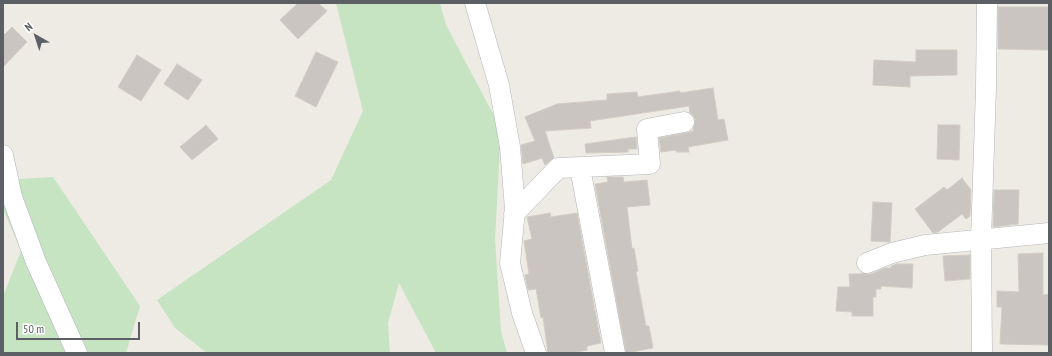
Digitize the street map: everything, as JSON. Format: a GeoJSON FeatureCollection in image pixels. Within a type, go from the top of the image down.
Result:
{"type":"FeatureCollection","features":[{"type":"Feature","properties":{"kind":"street"},"geometry":{"type":"LineString","coordinates":[[475,3],[499,85],[510,147],[514,214],[510,263],[522,313],[536,353]]}},
{"type":"Feature","properties":{"kind":"street"},"geometry":{"type":"LineString","coordinates":[[982,353],[981,239],[986,88],[986,3]]}},
{"type":"Feature","properties":{"kind":"street"},"geometry":{"type":"LineString","coordinates":[[514,214],[558,168],[650,164],[647,129],[684,122]]}},
{"type":"Feature","properties":{"kind":"street"},"geometry":{"type":"LineString","coordinates":[[3,155],[12,197],[36,262],[77,353]]}},
{"type":"Feature","properties":{"kind":"street"},"geometry":{"type":"LineString","coordinates":[[580,168],[615,353]]}},
{"type":"Feature","properties":{"kind":"street"},"geometry":{"type":"LineString","coordinates":[[867,263],[892,253],[925,245],[1049,233]]}},
{"type":"Feature","properties":{"kind":"green space"},"geometry":{"type":"Polygon","coordinates":[[[336,3],[440,3],[446,25],[501,129],[495,239],[501,331],[507,353],[436,353],[399,283],[388,323],[390,353],[207,353],[175,328],[157,300],[331,180],[363,111],[336,3]]]}},
{"type":"Feature","properties":{"kind":"green space"},"geometry":{"type":"Polygon","coordinates":[[[53,177],[140,306],[126,353],[3,353],[3,296],[21,251],[3,209],[3,180],[53,177]]]}},
{"type":"Feature","properties":{"kind":"building"},"geometry":{"type":"Polygon","coordinates":[[[298,3],[318,3],[327,11],[298,39],[280,20],[298,3]]]}},
{"type":"Feature","properties":{"kind":"building"},"geometry":{"type":"Polygon","coordinates":[[[998,7],[1049,7],[1049,50],[998,49],[998,7]]]}},
{"type":"Feature","properties":{"kind":"building"},"geometry":{"type":"Polygon","coordinates":[[[12,27],[27,42],[3,67],[3,36],[12,27]]]}},
{"type":"Feature","properties":{"kind":"building"},"geometry":{"type":"Polygon","coordinates":[[[916,50],[957,50],[957,75],[910,76],[910,87],[873,85],[874,60],[916,62],[916,50]]]}},
{"type":"Feature","properties":{"kind":"building"},"geometry":{"type":"Polygon","coordinates":[[[316,52],[338,62],[316,107],[295,96],[316,52]]]}},
{"type":"Feature","properties":{"kind":"building"},"geometry":{"type":"Polygon","coordinates":[[[137,55],[161,70],[141,101],[118,87],[137,55]]]}},
{"type":"Feature","properties":{"kind":"building"},"geometry":{"type":"Polygon","coordinates":[[[177,64],[202,80],[188,100],[164,84],[177,64]]]}},
{"type":"Feature","properties":{"kind":"building"},"geometry":{"type":"Polygon","coordinates":[[[713,88],[718,120],[724,119],[728,140],[688,147],[689,152],[676,152],[676,150],[661,152],[659,138],[693,131],[695,120],[693,115],[690,113],[689,106],[590,121],[591,128],[545,131],[554,158],[545,165],[542,158],[523,164],[521,145],[535,141],[525,117],[557,104],[607,100],[607,94],[637,92],[638,97],[713,88]]]}},
{"type":"Feature","properties":{"kind":"building"},"geometry":{"type":"Polygon","coordinates":[[[206,125],[218,139],[192,160],[180,147],[206,125]]]}},
{"type":"Feature","properties":{"kind":"building"},"geometry":{"type":"Polygon","coordinates":[[[938,125],[960,125],[959,160],[937,159],[938,125]]]}},
{"type":"Feature","properties":{"kind":"building"},"geometry":{"type":"Polygon","coordinates":[[[636,137],[637,149],[628,149],[628,152],[586,153],[585,144],[636,137]]]}},
{"type":"Feature","properties":{"kind":"building"},"geometry":{"type":"Polygon","coordinates":[[[607,177],[623,177],[624,182],[647,180],[650,205],[627,207],[632,249],[634,248],[638,271],[636,272],[646,326],[649,326],[653,348],[626,353],[595,184],[608,182],[607,177]]]}},
{"type":"Feature","properties":{"kind":"building"},"geometry":{"type":"Polygon","coordinates":[[[962,178],[971,190],[970,216],[966,219],[962,214],[938,232],[933,233],[915,209],[944,187],[947,190],[962,178]]]}},
{"type":"Feature","properties":{"kind":"building"},"geometry":{"type":"Polygon","coordinates":[[[994,190],[1019,190],[1018,224],[993,227],[994,190]]]}},
{"type":"Feature","properties":{"kind":"building"},"geometry":{"type":"Polygon","coordinates":[[[873,202],[892,203],[890,242],[871,241],[873,202]]]}},
{"type":"Feature","properties":{"kind":"building"},"geometry":{"type":"Polygon","coordinates":[[[550,213],[551,217],[577,213],[601,343],[587,346],[587,350],[571,353],[548,353],[543,317],[541,318],[536,289],[528,290],[525,275],[529,274],[524,241],[532,239],[527,217],[550,213]]]}},
{"type":"Feature","properties":{"kind":"building"},"geometry":{"type":"Polygon","coordinates":[[[1043,253],[1043,295],[1049,294],[1049,345],[1000,344],[1002,307],[997,307],[997,291],[1019,292],[1018,254],[1043,253]]]}},
{"type":"Feature","properties":{"kind":"building"},"geometry":{"type":"Polygon","coordinates":[[[970,255],[970,279],[945,281],[943,256],[970,255]]]}},
{"type":"Feature","properties":{"kind":"building"},"geometry":{"type":"Polygon","coordinates":[[[897,264],[913,264],[912,288],[881,286],[881,289],[876,289],[876,297],[873,297],[873,316],[852,316],[852,312],[836,311],[838,287],[850,287],[849,274],[871,274],[885,268],[891,268],[891,266],[897,264]]]}}]}
